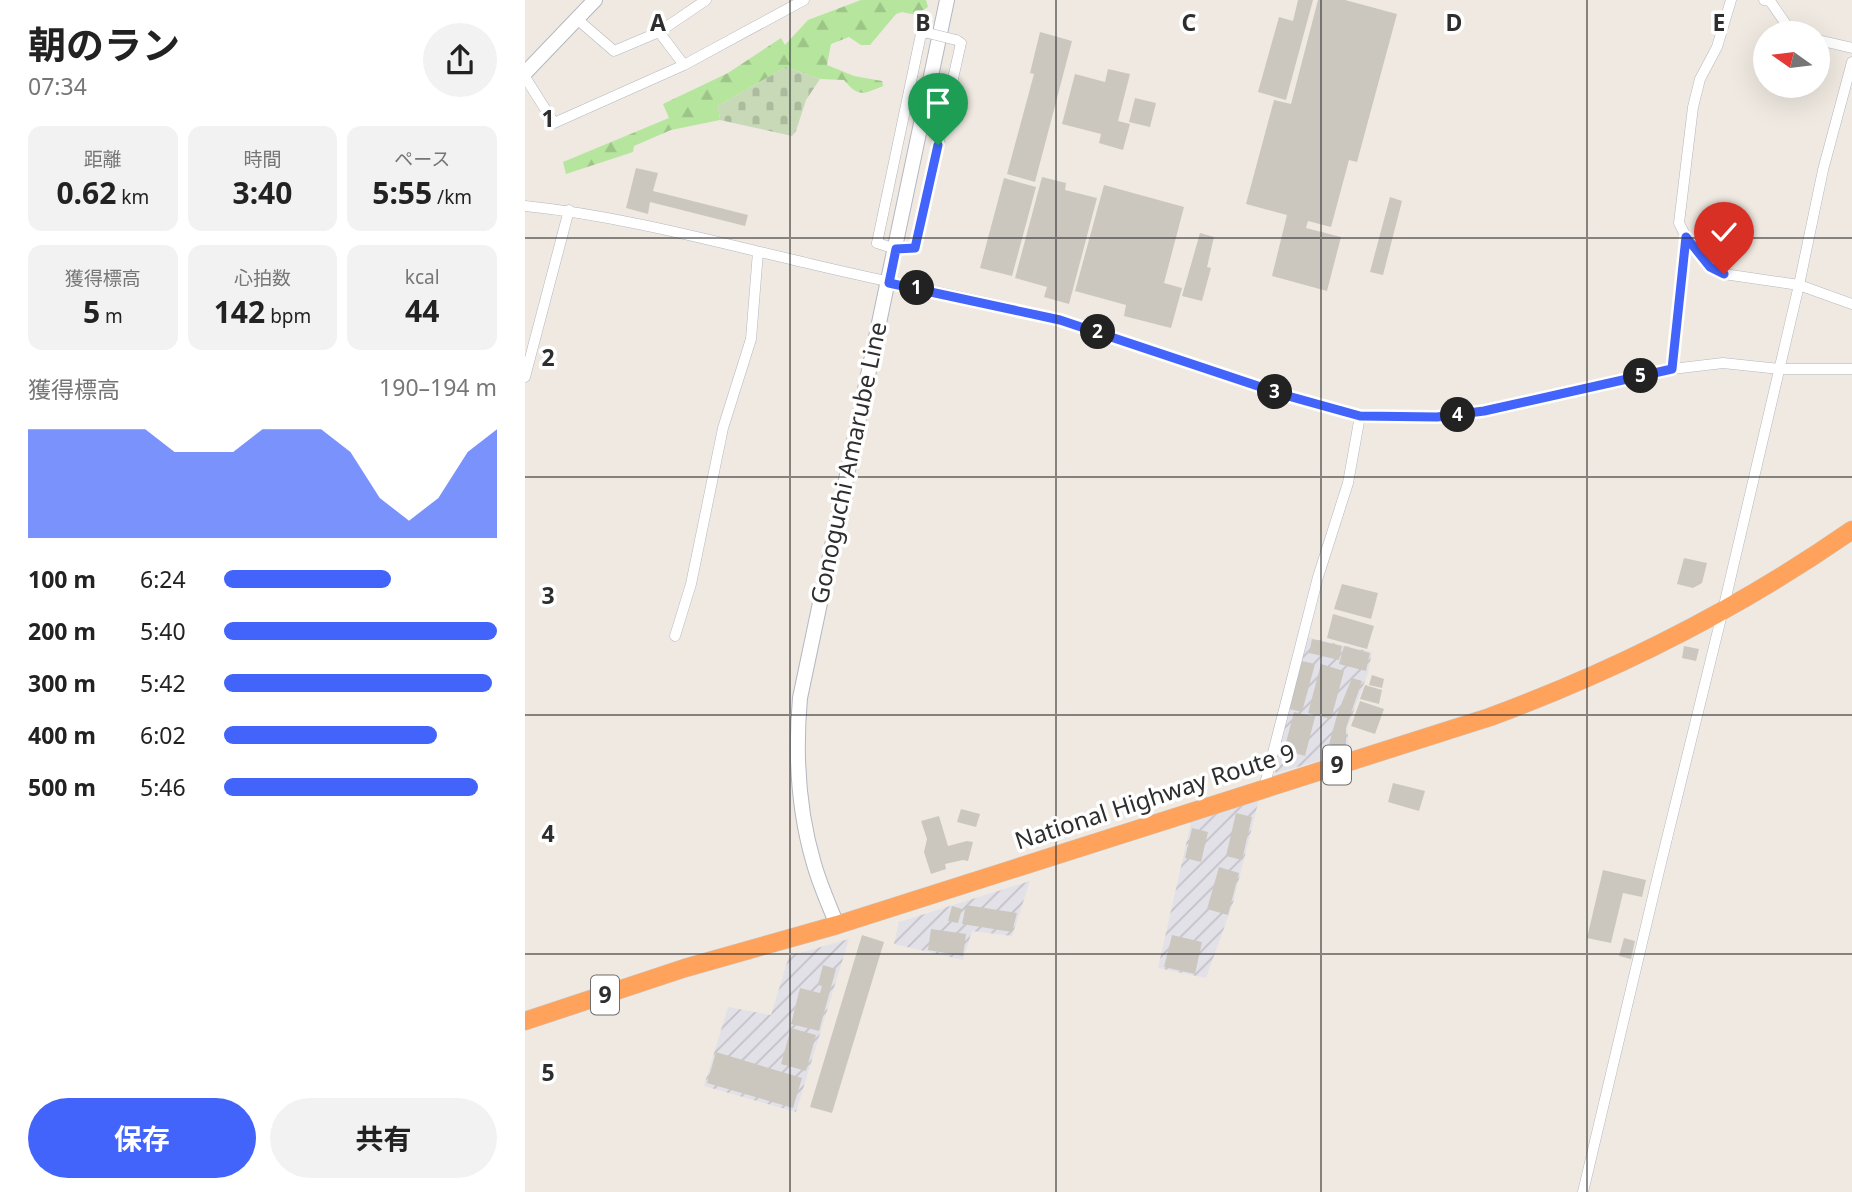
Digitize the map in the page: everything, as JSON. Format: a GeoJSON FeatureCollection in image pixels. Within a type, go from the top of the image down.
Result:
{"type":"FeatureCollection","features":[{"type":"Feature","properties":{"kind":"highway","name":"National Highway Route 9"},"geometry":{"type":"LineString","coordinates":[[525,1021],[685,968],[837,925],[1490,717],[1555,693],[1723,610],[1803,564],[1852,530]]}},
{"type":"Feature","properties":{"kind":"main road"},"geometry":{"type":"LineString","coordinates":[[525,75],[595,0]]}},
{"type":"Feature","properties":{"kind":"main road","name":"Gonoguchi Amarube Line"},"geometry":{"type":"LineString","coordinates":[[837,925],[814,865],[803,816],[798,771],[800,698],[947,0]]}},
{"type":"Feature","properties":{"kind":"street"},"geometry":{"type":"LineString","coordinates":[[577,19],[614,51],[659,32],[706,0]]}},
{"type":"Feature","properties":{"kind":"street"},"geometry":{"type":"LineString","coordinates":[[525,75],[554,123],[684,65],[804,0]]}},
{"type":"Feature","properties":{"kind":"street"},"geometry":{"type":"LineString","coordinates":[[1731,0],[1717,47],[1700,79],[1693,107],[1679,223],[1686,237],[1710,267],[1724,274],[1798,285],[1852,304]]}},
{"type":"Feature","properties":{"kind":"street"},"geometry":{"type":"LineString","coordinates":[[1764,0],[1770,1],[1784,21]]}},
{"type":"Feature","properties":{"kind":"street"},"geometry":{"type":"LineString","coordinates":[[659,32],[684,65]]}},
{"type":"Feature","properties":{"kind":"street"},"geometry":{"type":"LineString","coordinates":[[928,33],[961,43],[915,248],[896,249],[877,243],[921,34],[928,33]]}},
{"type":"Feature","properties":{"kind":"street"},"geometry":{"type":"LineString","coordinates":[[1831,43],[1852,48]]}},
{"type":"Feature","properties":{"kind":"street"},"geometry":{"type":"LineString","coordinates":[[1583,1192],[1780,369],[1823,170],[1848,94],[1852,62]]}},
{"type":"Feature","properties":{"kind":"street"},"geometry":{"type":"LineString","coordinates":[[525,206],[569,210],[1060,320],[1288,396],[1360,416],[1437,417],[1484,411],[1672,369],[1723,363],[1780,369],[1852,369]]}},
{"type":"Feature","properties":{"kind":"street"},"geometry":{"type":"LineString","coordinates":[[525,377],[569,210]]}},
{"type":"Feature","properties":{"kind":"street"},"geometry":{"type":"LineString","coordinates":[[1672,369],[1686,237]]}},
{"type":"Feature","properties":{"kind":"street"},"geometry":{"type":"LineString","coordinates":[[675,636],[691,584],[723,428],[751,340],[758,252]]}},
{"type":"Feature","properties":{"kind":"street"},"geometry":{"type":"LineString","coordinates":[[1264,788],[1318,577],[1348,483],[1360,416]]}},
{"type":"Feature","properties":{"kind":"shaded area"},"geometry":{"type":"Polygon","coordinates":[[[1306,637],[1372,652],[1368,673],[1347,729],[1350,752],[1276,773],[1273,767],[1306,637]]]}},
{"type":"Feature","properties":{"kind":"shaded area"},"geometry":{"type":"Polygon","coordinates":[[[1259,799],[1233,903],[1206,978],[1158,968],[1192,818],[1259,799]]]}},
{"type":"Feature","properties":{"kind":"shaded area"},"geometry":{"type":"Polygon","coordinates":[[[1030,881],[1012,936],[972,931],[963,960],[894,944],[899,922],[1030,881]]]}},
{"type":"Feature","properties":{"kind":"shaded area"},"geometry":{"type":"Polygon","coordinates":[[[849,939],[796,1112],[704,1086],[728,1007],[771,1015],[789,956],[849,939]]]}},
{"type":"Feature","properties":{"kind":"green space"},"geometry":{"type":"Polygon","coordinates":[[[861,0],[926,0],[928,7],[916,15],[902,12],[896,14],[870,45],[861,45],[849,37],[831,44],[827,65],[854,76],[882,81],[883,86],[862,93],[854,90],[844,80],[820,79],[786,67],[718,106],[720,120],[671,130],[634,146],[633,152],[566,174],[563,162],[669,118],[663,104],[728,73],[781,38],[785,45],[808,20],[861,0]]]}},
{"type":"Feature","properties":{"kind":"green space"},"geometry":{"type":"Polygon","coordinates":[[[786,67],[820,79],[806,100],[792,136],[720,120],[718,106],[786,67]]]}},
{"type":"Feature","properties":{"kind":"building"},"geometry":{"type":"Polygon","coordinates":[[[1298,0],[1313,0],[1286,100],[1258,92],[1279,17],[1293,21],[1298,0]]]}},
{"type":"Feature","properties":{"kind":"building"},"geometry":{"type":"Polygon","coordinates":[[[1318,0],[1345,0],[1397,14],[1357,162],[1349,160],[1331,227],[1308,221],[1306,228],[1341,237],[1327,291],[1272,276],[1287,215],[1246,204],[1274,100],[1291,104],[1318,0]]]}},
{"type":"Feature","properties":{"kind":"building"},"geometry":{"type":"Polygon","coordinates":[[[1040,32],[1072,41],[1035,182],[1007,174],[1034,74],[1030,73],[1040,32]]]}},
{"type":"Feature","properties":{"kind":"building"},"geometry":{"type":"Polygon","coordinates":[[[1108,69],[1130,74],[1118,121],[1130,124],[1123,150],[1099,143],[1101,134],[1062,124],[1075,74],[1105,82],[1108,69]]]}},
{"type":"Feature","properties":{"kind":"building"},"geometry":{"type":"Polygon","coordinates":[[[1135,98],[1156,103],[1150,127],[1129,122],[1135,98]]]}},
{"type":"Feature","properties":{"kind":"building"},"geometry":{"type":"Polygon","coordinates":[[[636,168],[658,173],[653,191],[748,215],[745,226],[650,202],[648,214],[626,208],[636,168]]]}},
{"type":"Feature","properties":{"kind":"building"},"geometry":{"type":"Polygon","coordinates":[[[1042,177],[1066,183],[1065,190],[1097,198],[1069,304],[1044,297],[1047,287],[1015,278],[1042,177]]]}},
{"type":"Feature","properties":{"kind":"building"},"geometry":{"type":"Polygon","coordinates":[[[1004,178],[1036,187],[1012,276],[980,268],[1004,178]]]}},
{"type":"Feature","properties":{"kind":"building"},"geometry":{"type":"Polygon","coordinates":[[[1104,185],[1184,207],[1164,283],[1182,288],[1171,328],[1124,316],[1126,305],[1075,291],[1104,185]]]}},
{"type":"Feature","properties":{"kind":"building"},"geometry":{"type":"Polygon","coordinates":[[[1390,197],[1402,201],[1383,275],[1370,272],[1390,197]]]}},
{"type":"Feature","properties":{"kind":"building"},"geometry":{"type":"Polygon","coordinates":[[[1200,233],[1214,237],[1207,267],[1211,268],[1202,301],[1182,296],[1200,233]]]}},
{"type":"Feature","properties":{"kind":"building"},"geometry":{"type":"Polygon","coordinates":[[[1684,558],[1707,563],[1702,583],[1693,588],[1677,584],[1684,558]]]}},
{"type":"Feature","properties":{"kind":"building"},"geometry":{"type":"Polygon","coordinates":[[[1342,584],[1378,593],[1371,619],[1334,609],[1342,584]]]}},
{"type":"Feature","properties":{"kind":"building"},"geometry":{"type":"Polygon","coordinates":[[[1333,614],[1374,626],[1367,649],[1327,638],[1333,614]]]}},
{"type":"Feature","properties":{"kind":"building"},"geometry":{"type":"Polygon","coordinates":[[[1312,639],[1342,646],[1339,660],[1309,653],[1312,639]]]}},
{"type":"Feature","properties":{"kind":"building"},"geometry":{"type":"Polygon","coordinates":[[[1344,646],[1370,653],[1366,671],[1339,664],[1344,646]]]}},
{"type":"Feature","properties":{"kind":"building"},"geometry":{"type":"Polygon","coordinates":[[[1684,646],[1699,649],[1696,661],[1682,658],[1684,646]]]}},
{"type":"Feature","properties":{"kind":"building"},"geometry":{"type":"Polygon","coordinates":[[[1302,661],[1315,664],[1302,712],[1289,709],[1302,661]]]}},
{"type":"Feature","properties":{"kind":"building"},"geometry":{"type":"Polygon","coordinates":[[[1321,664],[1344,671],[1331,719],[1308,713],[1321,664]]]}},
{"type":"Feature","properties":{"kind":"building"},"geometry":{"type":"Polygon","coordinates":[[[1372,675],[1384,679],[1382,688],[1369,685],[1372,675]]]}},
{"type":"Feature","properties":{"kind":"building"},"geometry":{"type":"Polygon","coordinates":[[[1352,678],[1362,681],[1346,728],[1346,745],[1341,747],[1329,744],[1338,712],[1352,678]]]}},
{"type":"Feature","properties":{"kind":"building"},"geometry":{"type":"Polygon","coordinates":[[[1365,685],[1382,690],[1379,704],[1360,699],[1365,685]]]}},
{"type":"Feature","properties":{"kind":"building"},"geometry":{"type":"Polygon","coordinates":[[[1360,701],[1384,709],[1375,734],[1351,726],[1360,701]]]}},
{"type":"Feature","properties":{"kind":"building"},"geometry":{"type":"Polygon","coordinates":[[[1294,712],[1315,717],[1305,756],[1284,750],[1294,712]]]}},
{"type":"Feature","properties":{"kind":"building"},"geometry":{"type":"Polygon","coordinates":[[[1393,783],[1425,791],[1419,811],[1388,802],[1393,783]]]}},
{"type":"Feature","properties":{"kind":"building"},"geometry":{"type":"Polygon","coordinates":[[[961,809],[980,814],[976,827],[957,822],[961,809]]]}},
{"type":"Feature","properties":{"kind":"building"},"geometry":{"type":"Polygon","coordinates":[[[1236,813],[1252,817],[1242,860],[1226,856],[1236,813]]]}},
{"type":"Feature","properties":{"kind":"building"},"geometry":{"type":"Polygon","coordinates":[[[939,816],[948,846],[973,842],[968,861],[945,864],[946,869],[931,874],[924,852],[927,839],[921,821],[939,816]]]}},
{"type":"Feature","properties":{"kind":"building"},"geometry":{"type":"Polygon","coordinates":[[[1192,828],[1208,832],[1201,862],[1185,858],[1192,828]]]}},
{"type":"Feature","properties":{"kind":"building"},"geometry":{"type":"Polygon","coordinates":[[[1219,867],[1239,873],[1228,915],[1207,909],[1219,867]]]}},
{"type":"Feature","properties":{"kind":"building"},"geometry":{"type":"Polygon","coordinates":[[[1603,870],[1646,880],[1642,897],[1623,893],[1611,943],[1587,938],[1603,870]]]}},
{"type":"Feature","properties":{"kind":"building"},"geometry":{"type":"Polygon","coordinates":[[[966,905],[1017,913],[1012,932],[962,924],[966,905]]]}},
{"type":"Feature","properties":{"kind":"building"},"geometry":{"type":"Polygon","coordinates":[[[952,906],[962,909],[958,923],[948,921],[952,906]]]}},
{"type":"Feature","properties":{"kind":"building"},"geometry":{"type":"Polygon","coordinates":[[[931,929],[966,934],[963,956],[928,950],[931,929]]]}},
{"type":"Feature","properties":{"kind":"building"},"geometry":{"type":"Polygon","coordinates":[[[862,935],[884,942],[832,1113],[810,1107],[862,935]]]}},
{"type":"Feature","properties":{"kind":"building"},"geometry":{"type":"Polygon","coordinates":[[[1172,935],[1202,942],[1195,974],[1164,967],[1172,935]]]}},
{"type":"Feature","properties":{"kind":"building"},"geometry":{"type":"Polygon","coordinates":[[[1624,938],[1635,941],[1631,959],[1619,956],[1624,938]]]}},
{"type":"Feature","properties":{"kind":"building"},"geometry":{"type":"Polygon","coordinates":[[[823,965],[836,969],[819,1031],[791,1024],[800,988],[820,993],[822,986],[818,985],[823,965]]]}},
{"type":"Feature","properties":{"kind":"building"},"geometry":{"type":"Polygon","coordinates":[[[791,1028],[816,1035],[806,1071],[781,1064],[791,1028]]]}},
{"type":"Feature","properties":{"kind":"building"},"geometry":{"type":"Polygon","coordinates":[[[716,1052],[802,1078],[793,1108],[707,1083],[716,1052]]]}},
{"type":"Feature","properties":{"kind":"route"},"geometry":{"type":"LineString","coordinates":[[938,145],[915,248],[896,249],[889,283],[1060,320],[1288,396],[1360,416],[1437,417],[1484,411],[1672,369],[1686,237],[1710,267],[1724,274]]}}]}
